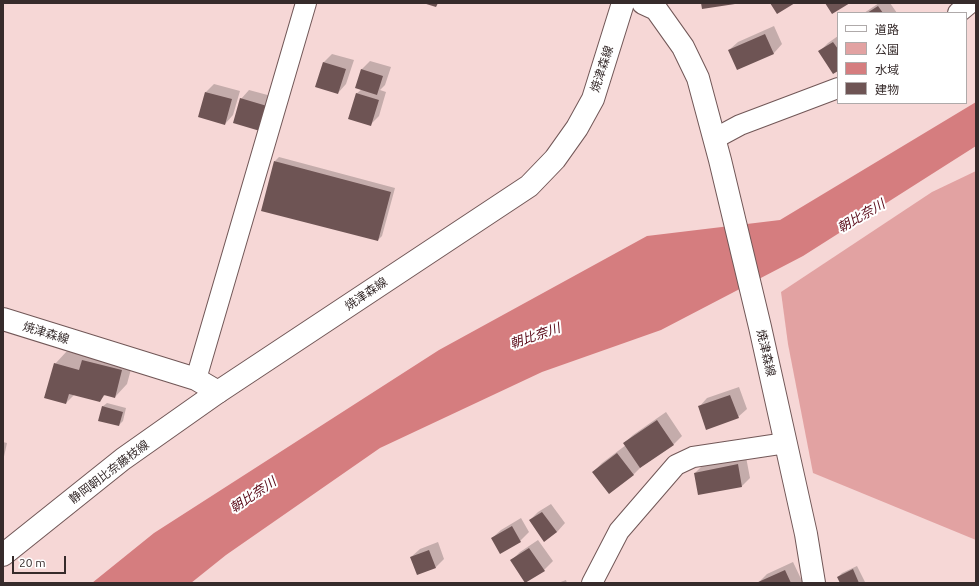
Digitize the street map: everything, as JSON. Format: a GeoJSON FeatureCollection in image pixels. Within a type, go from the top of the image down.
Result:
{"type":"FeatureCollection","features":[{"type":"Feature","properties":{"kind":"main road","name":"焼津森線"},"geometry":{"type":"LineString","coordinates":[[3,319],[196,379],[218,392],[529,186],[556,159],[578,128],[593,99],[624,3]]}},
{"type":"Feature","properties":{"kind":"main road","name":"焼津森線"},"geometry":{"type":"LineString","coordinates":[[644,3],[656,9],[683,47],[698,78],[760,327],[806,534],[814,583]]}},
{"type":"Feature","properties":{"kind":"main road","name":"静岡朝比奈藤枝線"},"geometry":{"type":"LineString","coordinates":[[3,555],[123,459],[218,392]]}},
{"type":"Feature","properties":{"kind":"street"},"geometry":{"type":"LineString","coordinates":[[196,379],[306,3]]}},
{"type":"Feature","properties":{"kind":"street"},"geometry":{"type":"LineString","coordinates":[[959,12],[970,3]]}},
{"type":"Feature","properties":{"kind":"street"},"geometry":{"type":"LineString","coordinates":[[717,150],[740,125],[837,88]]}},
{"type":"Feature","properties":{"kind":"street"},"geometry":{"type":"LineString","coordinates":[[592,583],[619,531],[676,465],[693,457],[786,443]]}},
{"type":"Feature","properties":{"kind":"green space"},"geometry":{"type":"Polygon","coordinates":[[[976,171],[976,540],[813,473],[788,344],[781,292],[932,192],[976,171]]]}},
{"type":"Feature","properties":{"kind":"water","name":"朝比奈川"},"geometry":{"type":"Polygon","coordinates":[[[976,102],[976,146],[803,256],[661,330],[542,372],[380,448],[226,555],[191,583],[92,583],[154,533],[439,350],[647,236],[780,220],[976,102]]]}},
{"type":"Feature","properties":{"kind":"building"},"geometry":{"type":"Polygon","coordinates":[[[423,3],[438,3],[436,7],[423,3]]]}},
{"type":"Feature","properties":{"kind":"building"},"geometry":{"type":"Polygon","coordinates":[[[701,3],[735,3],[735,4],[702,9],[701,3]]]}},
{"type":"Feature","properties":{"kind":"building"},"geometry":{"type":"Polygon","coordinates":[[[770,3],[795,3],[777,14],[770,3]]]}},
{"type":"Feature","properties":{"kind":"building"},"geometry":{"type":"Polygon","coordinates":[[[825,3],[850,3],[832,14],[825,3]]]}},
{"type":"Feature","properties":{"kind":"building"},"geometry":{"type":"Polygon","coordinates":[[[878,6],[882,12],[869,12],[878,6]]]}},
{"type":"Feature","properties":{"kind":"building"},"geometry":{"type":"Polygon","coordinates":[[[765,34],[774,54],[737,70],[728,50],[765,34]]]}},
{"type":"Feature","properties":{"kind":"building"},"geometry":{"type":"Polygon","coordinates":[[[833,42],[837,48],[837,72],[833,74],[818,51],[833,42]]]}},
{"type":"Feature","properties":{"kind":"building"},"geometry":{"type":"Polygon","coordinates":[[[323,62],[346,69],[338,94],[315,87],[323,62]]]}},
{"type":"Feature","properties":{"kind":"building"},"geometry":{"type":"Polygon","coordinates":[[[361,69],[383,76],[377,95],[355,88],[361,69]]]}},
{"type":"Feature","properties":{"kind":"building"},"geometry":{"type":"Polygon","coordinates":[[[205,92],[232,99],[225,125],[198,117],[205,92]]]}},
{"type":"Feature","properties":{"kind":"building"},"geometry":{"type":"Polygon","coordinates":[[[356,93],[379,100],[371,126],[348,119],[356,93]]]}},
{"type":"Feature","properties":{"kind":"building"},"geometry":{"type":"Polygon","coordinates":[[[240,98],[267,106],[260,131],[233,123],[240,98]]]}},
{"type":"Feature","properties":{"kind":"building"},"geometry":{"type":"Polygon","coordinates":[[[274,161],[391,192],[378,241],[261,211],[274,161]]]}},
{"type":"Feature","properties":{"kind":"building"},"geometry":{"type":"Polygon","coordinates":[[[82,360],[122,370],[115,398],[104,395],[100,402],[69,394],[66,404],[44,398],[54,363],[79,370],[82,360]]]}},
{"type":"Feature","properties":{"kind":"building"},"geometry":{"type":"Polygon","coordinates":[[[730,395],[739,418],[706,430],[698,406],[730,395]]]}},
{"type":"Feature","properties":{"kind":"building"},"geometry":{"type":"Polygon","coordinates":[[[102,406],[123,412],[119,426],[98,421],[102,406]]]}},
{"type":"Feature","properties":{"kind":"building"},"geometry":{"type":"Polygon","coordinates":[[[657,420],[674,445],[640,468],[623,443],[657,420]]]}},
{"type":"Feature","properties":{"kind":"building"},"geometry":{"type":"Polygon","coordinates":[[[617,453],[634,475],[609,494],[592,472],[617,453]]]}},
{"type":"Feature","properties":{"kind":"building"},"geometry":{"type":"Polygon","coordinates":[[[738,464],[742,487],[698,495],[694,473],[738,464]]]}},
{"type":"Feature","properties":{"kind":"building"},"geometry":{"type":"Polygon","coordinates":[[[542,512],[557,532],[544,542],[529,520],[542,512]]]}},
{"type":"Feature","properties":{"kind":"building"},"geometry":{"type":"Polygon","coordinates":[[[512,526],[521,542],[500,554],[491,538],[512,526]]]}},
{"type":"Feature","properties":{"kind":"building"},"geometry":{"type":"Polygon","coordinates":[[[529,548],[545,571],[525,583],[510,560],[529,548]]]}},
{"type":"Feature","properties":{"kind":"building"},"geometry":{"type":"Polygon","coordinates":[[[429,550],[436,568],[417,575],[410,557],[429,550]]]}},
{"type":"Feature","properties":{"kind":"building"},"geometry":{"type":"Polygon","coordinates":[[[853,569],[859,583],[840,583],[837,577],[853,569]]]}},
{"type":"Feature","properties":{"kind":"building"},"geometry":{"type":"Polygon","coordinates":[[[785,570],[791,583],[756,583],[785,570]]]}}]}
